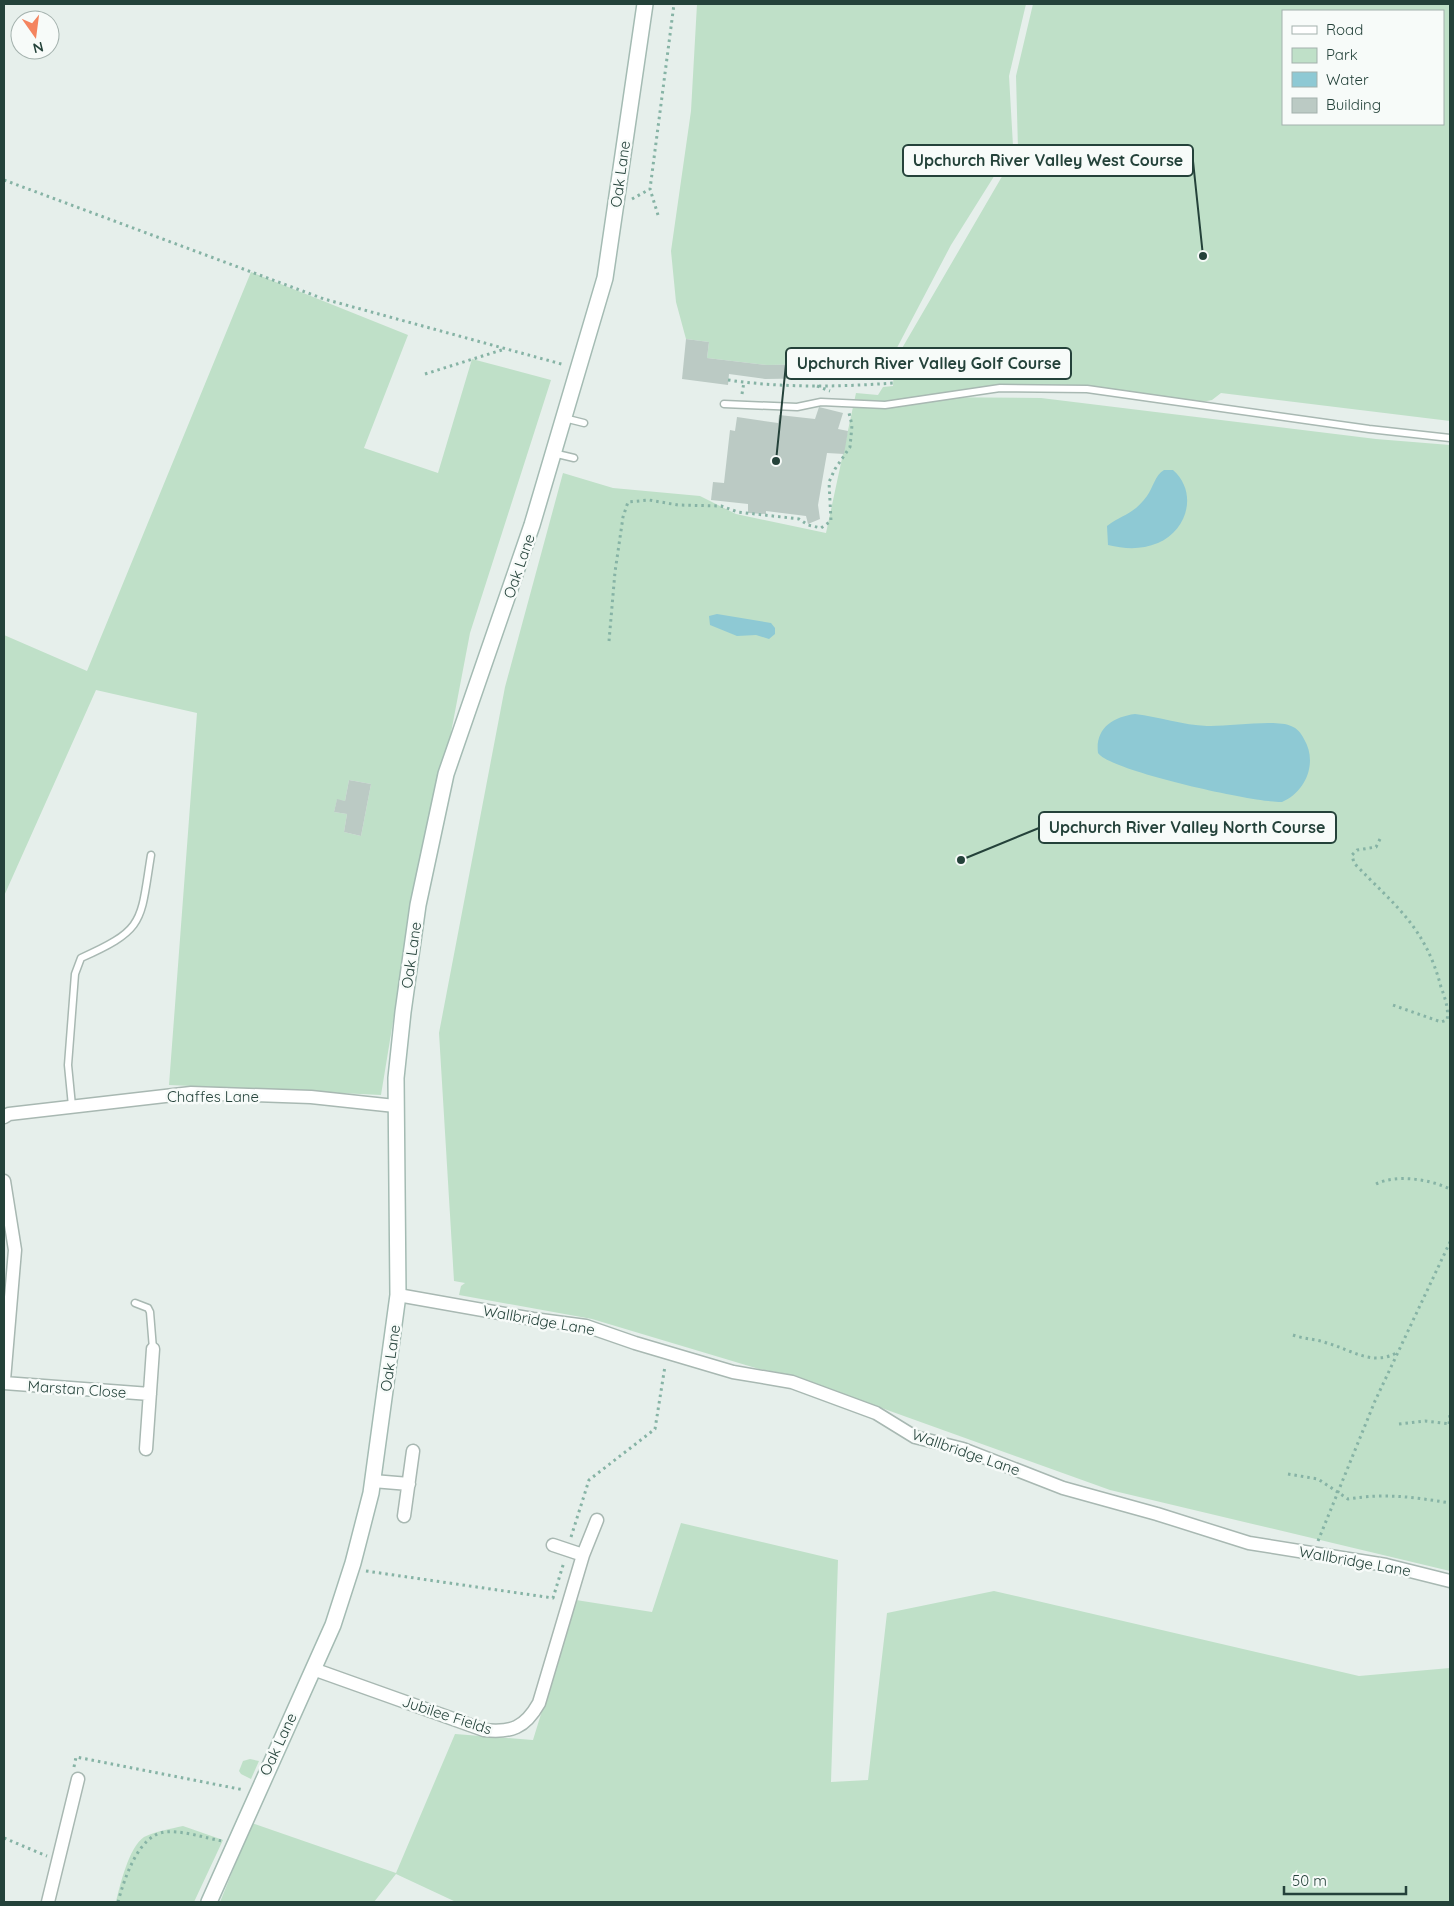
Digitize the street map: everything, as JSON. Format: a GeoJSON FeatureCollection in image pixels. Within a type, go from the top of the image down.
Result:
{"type":"FeatureCollection","features":[{"type":"Feature","properties":{"kind":"street","name":"Oak Lane"},"geometry":{"type":"LineString","coordinates":[[209,1902],[333,1625],[351,1569],[373,1480],[398,1295],[400,1263],[395,1106],[402,1012],[418,905],[446,774],[532,525],[605,278],[644,4]]}},
{"type":"Feature","properties":{"kind":"street","name":"Chaffes Lane"},"geometry":{"type":"LineString","coordinates":[[4,1117],[9,1114],[191,1093],[311,1097],[395,1106]]}},
{"type":"Feature","properties":{"kind":"street"},"geometry":{"type":"LineString","coordinates":[[4,1181],[15,1250],[4,1382]]}},
{"type":"Feature","properties":{"kind":"street","name":"Wallbridge Lane"},"geometry":{"type":"LineString","coordinates":[[398,1295],[533,1319],[586,1326],[733,1372],[792,1382],[876,1412],[915,1437],[963,1449],[1063,1488],[1157,1514],[1249,1543],[1386,1566],[1450,1581]]}},
{"type":"Feature","properties":{"kind":"street"},"geometry":{"type":"LineString","coordinates":[[146,1449],[153,1350]]}},
{"type":"Feature","properties":{"kind":"street","name":"Marstan Close"},"geometry":{"type":"LineString","coordinates":[[4,1382],[150,1394]]}},
{"type":"Feature","properties":{"kind":"street"},"geometry":{"type":"LineString","coordinates":[[404,1516],[413,1451]]}},
{"type":"Feature","properties":{"kind":"street"},"geometry":{"type":"LineString","coordinates":[[373,1480],[409,1484]]}},
{"type":"Feature","properties":{"kind":"street","name":"Jubilee Fields"},"geometry":{"type":"LineString","coordinates":[[313,1670],[484,1730],[503,1732],[527,1722],[539,1703],[583,1555],[598,1520]]}},
{"type":"Feature","properties":{"kind":"street"},"geometry":{"type":"LineString","coordinates":[[553,1545],[583,1555]]}},
{"type":"Feature","properties":{"kind":"street"},"geometry":{"type":"LineString","coordinates":[[48,1902],[78,1779]]}},
{"type":"Feature","properties":{"kind":"lane"},"geometry":{"type":"LineString","coordinates":[[724,404],[797,407],[821,402],[840,402],[885,405],[1000,388],[1087,389],[1369,429],[1450,438]]}},
{"type":"Feature","properties":{"kind":"lane"},"geometry":{"type":"LineString","coordinates":[[564,418],[584,423]]}},
{"type":"Feature","properties":{"kind":"lane"},"geometry":{"type":"LineString","coordinates":[[554,453],[574,458]]}},
{"type":"Feature","properties":{"kind":"lane"},"geometry":{"type":"LineString","coordinates":[[72,1106],[68,1065],[75,974],[81,958],[112,944],[130,931],[142,913],[151,855]]}},
{"type":"Feature","properties":{"kind":"lane"},"geometry":{"type":"LineString","coordinates":[[135,1303],[148,1308],[150,1312],[153,1350]]}},
{"type":"Feature","properties":{"kind":"path"},"geometry":{"type":"LineString","coordinates":[[658,215],[650,189],[674,4]]}},
{"type":"Feature","properties":{"kind":"path"},"geometry":{"type":"LineString","coordinates":[[4,180],[324,299],[578,368]]}},
{"type":"Feature","properties":{"kind":"path"},"geometry":{"type":"LineString","coordinates":[[425,374],[506,349]]}},
{"type":"Feature","properties":{"kind":"path"},"geometry":{"type":"LineString","coordinates":[[728,380],[780,385],[853,386],[893,383]]}},
{"type":"Feature","properties":{"kind":"path"},"geometry":{"type":"LineString","coordinates":[[608,641],[615,572],[623,517],[628,502],[649,500],[678,505],[721,506],[738,512],[799,519],[808,526],[828,526],[831,521],[829,482],[831,476],[846,455],[852,440],[851,420],[840,402]]}},
{"type":"Feature","properties":{"kind":"path"},"geometry":{"type":"LineString","coordinates":[[1380,839],[1376,847],[1357,850],[1352,855],[1354,863],[1395,903],[1421,935],[1437,969],[1448,1013],[1447,1020],[1441,1022],[1390,1004]]}},
{"type":"Feature","properties":{"kind":"path"},"geometry":{"type":"LineString","coordinates":[[1376,1184],[1394,1178],[1442,1185],[1450,1189]]}},
{"type":"Feature","properties":{"kind":"path"},"geometry":{"type":"LineString","coordinates":[[1314,1554],[1337,1492],[1375,1401],[1450,1242]]}},
{"type":"Feature","properties":{"kind":"path"},"geometry":{"type":"LineString","coordinates":[[1293,1335],[1330,1343],[1369,1358],[1381,1359],[1398,1352]]}},
{"type":"Feature","properties":{"kind":"path"},"geometry":{"type":"LineString","coordinates":[[351,1569],[553,1598],[589,1480],[655,1429],[667,1352]]}},
{"type":"Feature","properties":{"kind":"path"},"geometry":{"type":"LineString","coordinates":[[1399,1424],[1425,1421],[1450,1424],[1448,1415],[1450,1414]]}},
{"type":"Feature","properties":{"kind":"path"},"geometry":{"type":"LineString","coordinates":[[1288,1474],[1318,1479],[1348,1499],[1375,1494],[1450,1503]]}},
{"type":"Feature","properties":{"kind":"path"},"geometry":{"type":"LineString","coordinates":[[78,1779],[72,1777],[76,1757],[257,1793]]}},
{"type":"Feature","properties":{"kind":"path"},"geometry":{"type":"LineString","coordinates":[[118,1902],[139,1850],[154,1837],[164,1832],[235,1844]]}},
{"type":"Feature","properties":{"kind":"path"},"geometry":{"type":"LineString","coordinates":[[4,1838],[59,1860]]}},
{"type":"Feature","properties":{"kind":"green space"},"geometry":{"type":"Polygon","coordinates":[[[697,4],[1026,4],[1009,76],[1013,146],[951,245],[889,363],[767,365],[707,358],[709,342],[686,339],[676,302],[671,251],[691,111],[697,4]]]}},
{"type":"Feature","properties":{"kind":"green space"},"geometry":{"type":"Polygon","coordinates":[[[1033,4],[1450,4],[1450,421],[1221,393],[1212,400],[1202,402],[1070,385],[1002,384],[917,397],[1041,398],[1376,439],[1450,445],[1450,1571],[1110,1490],[787,1374],[759,1369],[592,1319],[459,1295],[461,1286],[465,1283],[454,1281],[439,1033],[505,687],[563,473],[613,488],[700,496],[736,514],[826,533],[856,393],[878,395],[883,387],[893,386],[894,362],[1018,149],[1016,76],[1033,4]]]}},
{"type":"Feature","properties":{"kind":"green space"},"geometry":{"type":"Polygon","coordinates":[[[251,272],[408,335],[364,448],[438,473],[472,359],[551,380],[470,633],[425,869],[417,875],[381,1095],[169,1085],[197,713],[96,690],[4,896],[4,635],[87,671],[251,272]],[[349,780],[345,801],[337,800],[334,812],[347,814],[344,832],[361,836],[371,784],[349,780]]]}},
{"type":"Feature","properties":{"kind":"green space"},"geometry":{"type":"Polygon","coordinates":[[[681,1523],[838,1560],[831,1782],[868,1780],[887,1613],[994,1591],[1359,1676],[1450,1668],[1450,1902],[456,1902],[396,1874],[374,1902],[220,1902],[252,1823],[396,1873],[455,1734],[533,1740],[576,1600],[652,1612],[681,1523]]]}},
{"type":"Feature","properties":{"kind":"green space"},"geometry":{"type":"Polygon","coordinates":[[[250,1759],[259,1761],[251,1779],[239,1771],[243,1761],[250,1759]]]}},
{"type":"Feature","properties":{"kind":"green space"},"geometry":{"type":"Polygon","coordinates":[[[183,1826],[223,1840],[194,1902],[116,1902],[126,1867],[139,1842],[144,1837],[153,1833],[183,1826]]]}},
{"type":"Feature","properties":{"kind":"water"},"geometry":{"type":"Polygon","coordinates":[[[1164,470],[1173,470],[1181,479],[1185,489],[1187,499],[1186,510],[1183,520],[1177,529],[1158,543],[1145,547],[1127,548],[1108,545],[1107,526],[1137,507],[1147,496],[1158,475],[1164,470]]]}},
{"type":"Feature","properties":{"kind":"water"},"geometry":{"type":"Polygon","coordinates":[[[717,614],[771,623],[775,628],[775,634],[769,639],[756,635],[737,636],[710,625],[709,616],[717,614]]]}},
{"type":"Feature","properties":{"kind":"water"},"geometry":{"type":"Polygon","coordinates":[[[1135,714],[1198,725],[1274,723],[1291,726],[1304,739],[1310,757],[1310,766],[1298,791],[1282,802],[1216,792],[1155,777],[1108,760],[1098,753],[1099,737],[1102,731],[1112,721],[1135,714]]]}},
{"type":"Feature","properties":{"kind":"building"},"geometry":{"type":"Polygon","coordinates":[[[686,339],[709,342],[707,358],[767,365],[889,363],[890,377],[765,379],[729,374],[728,385],[682,379],[686,339]]]}},
{"type":"Feature","properties":{"kind":"building"},"geometry":{"type":"Polygon","coordinates":[[[819,407],[843,413],[838,429],[848,431],[844,454],[827,453],[818,505],[820,519],[808,524],[806,516],[766,511],[766,514],[748,513],[748,504],[711,500],[713,482],[724,483],[730,430],[735,431],[737,417],[778,423],[779,415],[815,419],[819,407]]]}},
{"type":"Feature","properties":{"kind":"building"},"geometry":{"type":"Polygon","coordinates":[[[349,780],[371,784],[361,836],[344,832],[347,814],[334,812],[337,799],[345,801],[349,780]]]}},
{"type":"Feature","properties":{"kind":"place","name":"Upchurch River Valley West Course"},"geometry":{"type":"Point","coordinates":[1203,256]}},
{"type":"Feature","properties":{"kind":"place","name":"Upchurch River Valley Golf Course"},"geometry":{"type":"Point","coordinates":[776,461]}},
{"type":"Feature","properties":{"kind":"place","name":"Upchurch River Valley North Course"},"geometry":{"type":"Point","coordinates":[961,860]}}]}
